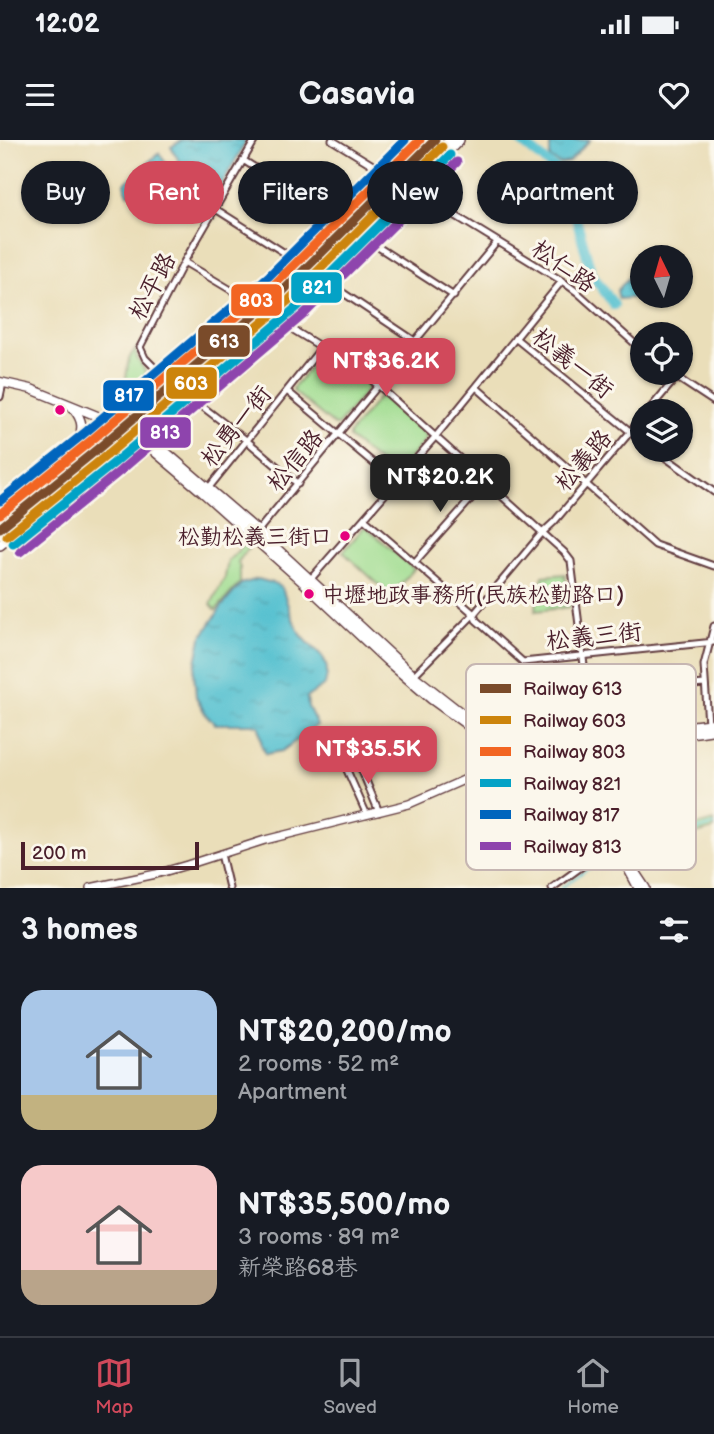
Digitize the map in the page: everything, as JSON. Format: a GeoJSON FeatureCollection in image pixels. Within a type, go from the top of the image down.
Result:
{"type":"FeatureCollection","features":[{"type":"Feature","properties":{"kind":"main road"},"geometry":{"type":"LineString","coordinates":[[395,161],[413,140]]}},
{"type":"Feature","properties":{"kind":"main road"},"geometry":{"type":"LineString","coordinates":[[398,161],[424,140]]}},
{"type":"Feature","properties":{"kind":"main road"},"geometry":{"type":"LineString","coordinates":[[431,161],[450,140]]}},
{"type":"Feature","properties":{"kind":"main road"},"geometry":{"type":"LineString","coordinates":[[436,161],[459,140]]}},
{"type":"Feature","properties":{"kind":"main road"},"geometry":{"type":"LineString","coordinates":[[353,200],[367,188]]}},
{"type":"Feature","properties":{"kind":"main road"},"geometry":{"type":"LineString","coordinates":[[1,504],[255,300],[367,190]]}},
{"type":"Feature","properties":{"kind":"main road"},"geometry":{"type":"LineString","coordinates":[[0,545],[136,432],[367,222]]}},
{"type":"Feature","properties":{"kind":"main road"},"geometry":{"type":"LineString","coordinates":[[0,516],[246,299],[326,224]]}},
{"type":"Feature","properties":{"kind":"main road"},"geometry":{"type":"LineString","coordinates":[[0,534],[186,394],[372,224]]}},
{"type":"Feature","properties":{"kind":"main road"},"geometry":{"type":"LineString","coordinates":[[2,382],[69,404],[136,432],[256,534],[411,677],[466,717]]}},
{"type":"Feature","properties":{"kind":"main road"},"geometry":{"type":"LineString","coordinates":[[69,404],[80,419],[82,430],[79,439]]}},
{"type":"Feature","properties":{"kind":"street","name":"松平路"},"geometry":{"type":"LineString","coordinates":[[224,191],[255,140]]}},
{"type":"Feature","properties":{"kind":"street"},"geometry":{"type":"LineString","coordinates":[[332,140],[367,161]]}},
{"type":"Feature","properties":{"kind":"street"},"geometry":{"type":"LineString","coordinates":[[224,214],[291,257]]}},
{"type":"Feature","properties":{"kind":"street","name":"松仁路"},"geometry":{"type":"LineString","coordinates":[[463,221],[562,281],[630,339]]}},
{"type":"Feature","properties":{"kind":"street","name":"松平路"},"geometry":{"type":"LineString","coordinates":[[160,373],[145,358],[140,347],[205,224]]}},
{"type":"Feature","properties":{"kind":"street"},"geometry":{"type":"LineString","coordinates":[[361,236],[454,296]]}},
{"type":"Feature","properties":{"kind":"street","name":"松信路"},"geometry":{"type":"LineString","coordinates":[[256,534],[497,242]]}},
{"type":"Feature","properties":{"kind":"street"},"geometry":{"type":"LineString","coordinates":[[184,262],[246,299]]}},
{"type":"Feature","properties":{"kind":"street"},"geometry":{"type":"LineString","coordinates":[[318,276],[415,341]]}},
{"type":"Feature","properties":{"kind":"street"},"geometry":{"type":"LineString","coordinates":[[308,582],[436,436],[562,281]]}},
{"type":"Feature","properties":{"kind":"street"},"geometry":{"type":"LineString","coordinates":[[272,317],[359,370],[379,386],[564,552],[570,561],[584,664]]}},
{"type":"Feature","properties":{"kind":"street","name":"松義一街"},"geometry":{"type":"LineString","coordinates":[[515,338],[630,432]]}},
{"type":"Feature","properties":{"kind":"street","name":"松勇一街"},"geometry":{"type":"LineString","coordinates":[[206,491],[321,348]]}},
{"type":"Feature","properties":{"kind":"street"},"geometry":{"type":"LineString","coordinates":[[0,397],[2,382]]}},
{"type":"Feature","properties":{"kind":"street"},"geometry":{"type":"LineString","coordinates":[[658,399],[670,385]]}},
{"type":"Feature","properties":{"kind":"street"},"geometry":{"type":"LineString","coordinates":[[687,385],[714,402]]}},
{"type":"Feature","properties":{"kind":"street"},"geometry":{"type":"LineString","coordinates":[[476,387],[655,545],[714,566]]}},
{"type":"Feature","properties":{"kind":"street"},"geometry":{"type":"LineString","coordinates":[[287,391],[396,482]]}},
{"type":"Feature","properties":{"kind":"street"},"geometry":{"type":"LineString","coordinates":[[186,394],[298,484]]}},
{"type":"Feature","properties":{"kind":"street","name":"松義路"},"geometry":{"type":"LineString","coordinates":[[411,677],[474,614],[630,432]]}},
{"type":"Feature","properties":{"kind":"street"},"geometry":{"type":"LineString","coordinates":[[672,462],[714,492]]}},
{"type":"Feature","properties":{"kind":"street"},"geometry":{"type":"LineString","coordinates":[[414,563],[486,482]]}},
{"type":"Feature","properties":{"kind":"street","name":"松義三街"},"geometry":{"type":"LineString","coordinates":[[364,519],[474,614],[476,620],[523,662],[711,642]]}},
{"type":"Feature","properties":{"kind":"street"},"geometry":{"type":"LineString","coordinates":[[712,726],[704,684],[704,665],[714,626]]}},
{"type":"Feature","properties":{"kind":"street"},"geometry":{"type":"LineString","coordinates":[[696,685],[704,684]]}},
{"type":"Feature","properties":{"kind":"street"},"geometry":{"type":"LineString","coordinates":[[352,747],[379,812]]}},
{"type":"Feature","properties":{"kind":"street"},"geometry":{"type":"LineString","coordinates":[[346,768],[367,815]]}},
{"type":"Feature","properties":{"kind":"street"},"geometry":{"type":"LineString","coordinates":[[90,888],[156,874],[265,839],[409,804],[466,779]]}},
{"type":"Feature","properties":{"kind":"street"},"geometry":{"type":"LineString","coordinates":[[222,854],[229,888]]}},
{"type":"Feature","properties":{"kind":"street"},"geometry":{"type":"LineString","coordinates":[[552,888],[577,870]]}},
{"type":"Feature","properties":{"kind":"street"},"geometry":{"type":"LineString","coordinates":[[628,870],[638,888]]}},
{"type":"Feature","properties":{"kind":"street"},"geometry":{"type":"LineString","coordinates":[[634,870],[646,888]]}},
{"type":"Feature","properties":{"kind":"green space"},"geometry":{"type":"Polygon","coordinates":[[[136,349],[145,378],[118,399],[125,384],[129,360],[136,349]]]}},
{"type":"Feature","properties":{"kind":"green space"},"geometry":{"type":"Polygon","coordinates":[[[323,356],[367,384],[367,390],[338,425],[334,425],[294,392],[293,388],[319,357],[323,356]]]}},
{"type":"Feature","properties":{"kind":"green space"},"geometry":{"type":"Polygon","coordinates":[[[379,397],[384,397],[426,435],[426,439],[397,473],[392,473],[349,438],[349,434],[379,397]]]}},
{"type":"Feature","properties":{"kind":"green space"},"geometry":{"type":"Polygon","coordinates":[[[365,526],[414,569],[391,596],[343,552],[365,526]]]}},
{"type":"Feature","properties":{"kind":"green space"},"geometry":{"type":"Polygon","coordinates":[[[249,539],[253,542],[238,562],[240,583],[216,610],[211,604],[225,577],[228,561],[249,539]]]}},
{"type":"Feature","properties":{"kind":"green space"},"geometry":{"type":"Polygon","coordinates":[[[565,574],[570,607],[535,611],[543,576],[565,574]]]}},
{"type":"Feature","properties":{"kind":"green space"},"geometry":{"type":"Polygon","coordinates":[[[714,821],[714,829],[696,834],[696,826],[714,821]]]}},
{"type":"Feature","properties":{"kind":"water"},"geometry":{"type":"Polygon","coordinates":[[[182,140],[247,140],[224,180],[224,161],[179,161],[171,147],[182,140]]]}},
{"type":"Feature","properties":{"kind":"water"},"geometry":{"type":"Polygon","coordinates":[[[550,140],[590,140],[570,161],[555,161],[550,158],[550,140]]]}},
{"type":"Feature","properties":{"kind":"water"},"geometry":{"type":"Polygon","coordinates":[[[159,153],[164,161],[150,161],[159,153]]]}},
{"type":"Feature","properties":{"kind":"water"},"geometry":{"type":"Polygon","coordinates":[[[630,276],[630,298],[619,299],[617,291],[630,276]]]}},
{"type":"Feature","properties":{"kind":"water"},"geometry":{"type":"Polygon","coordinates":[[[258,579],[282,588],[298,630],[324,659],[327,674],[325,685],[307,697],[308,707],[317,725],[282,751],[266,754],[262,747],[259,726],[215,724],[206,715],[196,697],[194,672],[201,638],[222,606],[241,584],[258,579]]]}},
{"type":"Feature","properties":{"kind":"waterway"},"geometry":{"type":"LineString","coordinates":[[519,140],[564,176],[592,274],[614,305]]}},
{"type":"Feature","properties":{"kind":"waterway"},"geometry":{"type":"LineString","coordinates":[[696,830],[714,825]]}},
{"type":"Feature","properties":{"kind":"waterway"},"geometry":{"type":"LineString","coordinates":[[561,888],[586,870]]}},
{"type":"Feature","properties":{"kind":"rail line","name":"817"},"geometry":{"type":"LineString","coordinates":[[0,501],[87,431],[269,276],[405,140]]}},
{"type":"Feature","properties":{"kind":"rail line","name":"803"},"geometry":{"type":"LineString","coordinates":[[0,514],[93,439],[276,283],[420,140]]}},
{"type":"Feature","properties":{"kind":"rail line","name":"613"},"geometry":{"type":"LineString","coordinates":[[0,528],[100,447],[283,291],[435,140]]}},
{"type":"Feature","properties":{"kind":"rail line","name":"603"},"geometry":{"type":"LineString","coordinates":[[7,536],[107,455],[290,299],[442,147]]}},
{"type":"Feature","properties":{"kind":"rail line","name":"821"},"geometry":{"type":"LineString","coordinates":[[13,544],[114,463],[297,307],[450,155]]}},
{"type":"Feature","properties":{"kind":"rail line","name":"813"},"geometry":{"type":"LineString","coordinates":[[20,552],[120,471],[303,315],[395,224]]}},
{"type":"Feature","properties":{"kind":"place","name":"松勤松義三街口"},"geometry":{"type":"Point","coordinates":[345,536]}},
{"type":"Feature","properties":{"kind":"place","name":"中壢地政事務所(民族松勤路口)"},"geometry":{"type":"Point","coordinates":[309,594]}}]}
